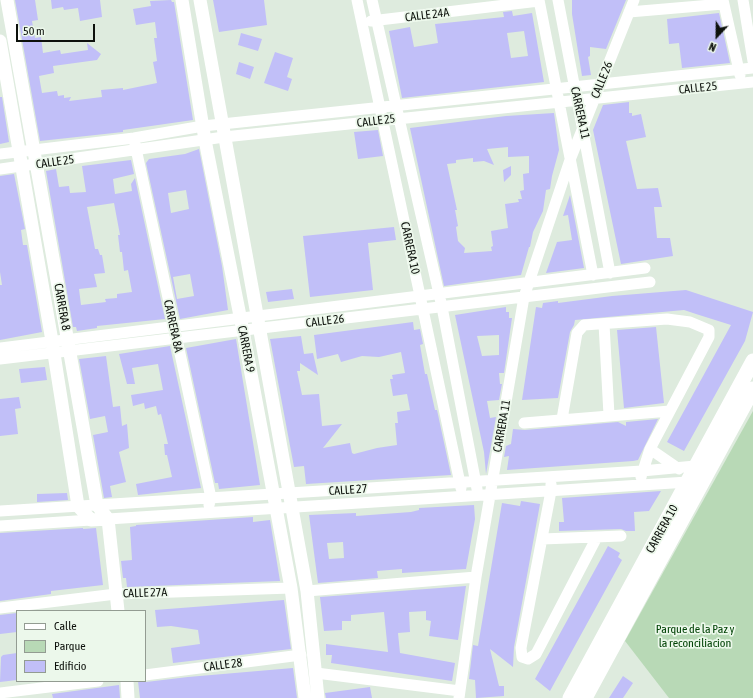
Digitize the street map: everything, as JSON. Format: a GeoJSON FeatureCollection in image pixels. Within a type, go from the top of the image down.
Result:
{"type":"FeatureCollection","features":[{"type":"Feature","properties":{"kind":"main road","name":"CARRERA 10"},"geometry":{"type":"LineString","coordinates":[[570,698],[753,360]]}},
{"type":"Feature","properties":{"kind":"main road","name":"CARRERA 10"},"geometry":{"type":"LineString","coordinates":[[585,698],[753,389]]}},
{"type":"Feature","properties":{"kind":"street","name":"CARRERA 8"},"geometry":{"type":"LineString","coordinates":[[7,0],[97,505],[108,519]]}},
{"type":"Feature","properties":{"kind":"street","name":"CARRERA 9"},"geometry":{"type":"LineString","coordinates":[[182,0],[205,140],[291,588],[301,655],[305,698]]}},
{"type":"Feature","properties":{"kind":"street","name":"CARRERA 9"},"geometry":{"type":"LineString","coordinates":[[200,0],[222,131],[307,591],[318,698]]}},
{"type":"Feature","properties":{"kind":"street","name":"CARRERA 10"},"geometry":{"type":"LineString","coordinates":[[357,0],[463,496]]}},
{"type":"Feature","properties":{"kind":"street","name":"CARRERA 10"},"geometry":{"type":"LineString","coordinates":[[372,0],[442,307],[478,496]]}},
{"type":"Feature","properties":{"kind":"street","name":"CARRERA 11"},"geometry":{"type":"LineString","coordinates":[[558,0],[584,126],[610,273]]}},
{"type":"Feature","properties":{"kind":"street","name":"CALLE 26"},"geometry":{"type":"LineString","coordinates":[[570,160],[634,0]]}},
{"type":"Feature","properties":{"kind":"street"},"geometry":{"type":"LineString","coordinates":[[743,0],[753,61]]}},
{"type":"Feature","properties":{"kind":"street","name":"CALLE 24A"},"geometry":{"type":"LineString","coordinates":[[362,23],[539,1]]}},
{"type":"Feature","properties":{"kind":"street","name":"CARRERA 11"},"geometry":{"type":"LineString","coordinates":[[539,1],[593,275]]}},
{"type":"Feature","properties":{"kind":"street"},"geometry":{"type":"LineString","coordinates":[[629,12],[723,2],[742,83]]}},
{"type":"Feature","properties":{"kind":"street","name":"CARRERA 8"},"geometry":{"type":"LineString","coordinates":[[0,41],[53,347],[78,506]]}},
{"type":"Feature","properties":{"kind":"street","name":"CALLE 25"},"geometry":{"type":"LineString","coordinates":[[0,169],[205,140],[222,131],[396,104],[753,68]]}},
{"type":"Feature","properties":{"kind":"street","name":"CALLE 25"},"geometry":{"type":"LineString","coordinates":[[0,154],[134,138],[203,126],[222,131],[383,120],[753,82]]}},
{"type":"Feature","properties":{"kind":"street","name":"CARRERA 8A"},"geometry":{"type":"LineString","coordinates":[[134,138],[211,498],[207,513]]}},
{"type":"Feature","properties":{"kind":"street","name":"CARRERA 11"},"geometry":{"type":"LineString","coordinates":[[459,694],[476,577],[524,297],[570,160]]}},
{"type":"Feature","properties":{"kind":"street"},"geometry":{"type":"LineString","coordinates":[[400,200],[416,196]]}},
{"type":"Feature","properties":{"kind":"street","name":"CALLE 26"},"geometry":{"type":"LineString","coordinates":[[0,359],[53,347],[173,326],[258,322],[420,296],[645,268]]}},
{"type":"Feature","properties":{"kind":"street","name":"CALLE 26"},"geometry":{"type":"LineString","coordinates":[[258,322],[423,310],[650,282]]}},
{"type":"Feature","properties":{"kind":"street"},"geometry":{"type":"LineString","coordinates":[[562,419],[577,333],[584,325],[667,319],[690,322],[709,330],[709,337],[650,449],[642,471],[640,485]]}},
{"type":"Feature","properties":{"kind":"street","name":"CALLE 26"},"geometry":{"type":"LineString","coordinates":[[68,345],[176,339],[241,324]]}},
{"type":"Feature","properties":{"kind":"street"},"geometry":{"type":"LineString","coordinates":[[604,324],[609,415]]}},
{"type":"Feature","properties":{"kind":"street","name":"CALLE 26"},"geometry":{"type":"LineString","coordinates":[[0,348],[53,347]]}},
{"type":"Feature","properties":{"kind":"street"},"geometry":{"type":"LineString","coordinates":[[524,423],[670,411]]}},
{"type":"Feature","properties":{"kind":"street"},"geometry":{"type":"LineString","coordinates":[[650,449],[679,469]]}},
{"type":"Feature","properties":{"kind":"street","name":"CALLE 27"},"geometry":{"type":"LineString","coordinates":[[0,511],[679,469],[695,466]]}},
{"type":"Feature","properties":{"kind":"street"},"geometry":{"type":"LineString","coordinates":[[551,477],[552,491],[521,648],[522,657],[528,659],[536,654],[597,537]]}},
{"type":"Feature","properties":{"kind":"street","name":"CALLE 27"},"geometry":{"type":"LineString","coordinates":[[0,526],[688,482]]}},
{"type":"Feature","properties":{"kind":"street"},"geometry":{"type":"LineString","coordinates":[[78,506],[91,520]]}},
{"type":"Feature","properties":{"kind":"street"},"geometry":{"type":"LineString","coordinates":[[108,519],[118,610]]}},
{"type":"Feature","properties":{"kind":"street"},"geometry":{"type":"LineString","coordinates":[[542,539],[621,536]]}},
{"type":"Feature","properties":{"kind":"street"},"geometry":{"type":"LineString","coordinates":[[307,591],[476,577]]}},
{"type":"Feature","properties":{"kind":"street","name":"CALLE 27A"},"geometry":{"type":"LineString","coordinates":[[0,608],[33,607],[116,594],[291,588]]}},
{"type":"Feature","properties":{"kind":"street","name":"CALLE 28"},"geometry":{"type":"LineString","coordinates":[[146,675],[301,655]]}},
{"type":"Feature","properties":{"kind":"street"},"geometry":{"type":"LineString","coordinates":[[316,673],[459,694]]}},
{"type":"Feature","properties":{"kind":"street"},"geometry":{"type":"LineString","coordinates":[[0,693],[90,682]]}},
{"type":"Feature","properties":{"kind":"street"},"geometry":{"type":"LineString","coordinates":[[127,682],[128,698]]}},
{"type":"Feature","properties":{"kind":"green space","name":"Parque de la Paz y la reconciliacion"},"geometry":{"type":"Polygon","coordinates":[[[753,411],[753,698],[669,698],[625,641],[753,411]]]}},
{"type":"Feature","properties":{"kind":"building"},"geometry":{"type":"Polygon","coordinates":[[[15,0],[35,0],[38,20],[32,21],[35,38],[41,37],[43,53],[60,50],[61,54],[88,50],[87,43],[101,54],[97,60],[53,66],[54,73],[39,76],[42,93],[57,91],[58,96],[64,95],[64,98],[71,97],[69,101],[102,97],[101,90],[123,88],[123,90],[157,83],[153,62],[157,61],[154,38],[157,38],[155,22],[136,25],[133,9],[151,6],[150,1],[171,0],[174,2],[193,120],[123,130],[123,132],[40,141],[15,0]]]}},
{"type":"Feature","properties":{"kind":"building"},"geometry":{"type":"Polygon","coordinates":[[[51,0],[100,0],[102,17],[80,21],[78,8],[64,10],[63,7],[52,9],[51,0]]]}},
{"type":"Feature","properties":{"kind":"building"},"geometry":{"type":"Polygon","coordinates":[[[213,0],[264,0],[267,25],[219,32],[213,0]]]}},
{"type":"Feature","properties":{"kind":"building"},"geometry":{"type":"Polygon","coordinates":[[[572,0],[626,0],[606,49],[590,47],[590,56],[588,57],[591,75],[582,76],[572,14],[572,0]]]}},
{"type":"Feature","properties":{"kind":"building"},"geometry":{"type":"Polygon","coordinates":[[[512,11],[513,16],[532,13],[544,82],[402,98],[389,31],[410,27],[414,47],[438,43],[435,24],[504,17],[503,12],[512,11]],[[524,31],[507,33],[511,58],[528,56],[524,31]]]}},
{"type":"Feature","properties":{"kind":"building"},"geometry":{"type":"Polygon","coordinates":[[[719,13],[730,63],[682,68],[679,43],[669,44],[667,19],[719,13]]]}},
{"type":"Feature","properties":{"kind":"building"},"geometry":{"type":"Polygon","coordinates":[[[241,33],[262,39],[258,51],[238,45],[241,33]]]}},
{"type":"Feature","properties":{"kind":"building"},"geometry":{"type":"Polygon","coordinates":[[[275,52],[293,58],[287,77],[292,79],[288,91],[264,83],[275,52]]]}},
{"type":"Feature","properties":{"kind":"building"},"geometry":{"type":"Polygon","coordinates":[[[239,62],[254,67],[250,79],[236,74],[239,62]]]}},
{"type":"Feature","properties":{"kind":"building"},"geometry":{"type":"Polygon","coordinates":[[[0,97],[2,97],[9,142],[0,144],[0,97]]]}},
{"type":"Feature","properties":{"kind":"building"},"geometry":{"type":"Polygon","coordinates":[[[629,102],[629,113],[632,113],[632,116],[641,114],[646,137],[626,141],[637,189],[658,188],[662,207],[654,207],[657,238],[670,238],[673,256],[621,264],[593,130],[603,105],[629,102]]]}},
{"type":"Feature","properties":{"kind":"building"},"geometry":{"type":"Polygon","coordinates":[[[554,113],[559,150],[550,189],[546,190],[543,211],[533,232],[521,275],[444,286],[410,128],[506,116],[554,113]],[[508,147],[487,149],[494,165],[484,161],[473,162],[473,158],[456,160],[456,163],[447,164],[457,210],[455,210],[458,226],[456,227],[458,241],[465,248],[464,253],[492,251],[491,247],[493,246],[491,231],[508,228],[505,204],[519,202],[518,199],[522,199],[520,191],[524,190],[523,174],[529,173],[529,156],[508,157],[508,147]]]}},
{"type":"Feature","properties":{"kind":"building"},"geometry":{"type":"Polygon","coordinates":[[[378,130],[383,156],[358,159],[354,132],[378,130]]]}},
{"type":"Feature","properties":{"kind":"building"},"geometry":{"type":"Polygon","coordinates":[[[199,149],[222,266],[228,310],[180,319],[146,163],[149,159],[185,154],[199,149]],[[186,190],[168,193],[171,213],[189,209],[186,190]],[[190,274],[173,277],[177,299],[194,296],[190,274]]]}},
{"type":"Feature","properties":{"kind":"building"},"geometry":{"type":"Polygon","coordinates":[[[131,160],[134,174],[113,179],[115,194],[132,191],[131,184],[135,178],[165,319],[97,326],[97,328],[77,331],[76,327],[73,327],[46,171],[56,169],[59,187],[69,186],[70,193],[86,192],[82,166],[131,160]],[[114,203],[87,207],[95,249],[98,249],[100,255],[102,255],[105,273],[94,274],[97,287],[79,289],[81,305],[106,302],[105,299],[117,298],[117,294],[132,292],[128,270],[124,271],[122,252],[120,252],[118,235],[120,235],[114,203]]]}},
{"type":"Feature","properties":{"kind":"building"},"geometry":{"type":"Polygon","coordinates":[[[511,166],[511,175],[504,182],[503,170],[511,166]]]}},
{"type":"Feature","properties":{"kind":"building"},"geometry":{"type":"Polygon","coordinates":[[[14,174],[25,229],[21,230],[23,245],[27,245],[42,332],[0,340],[0,285],[2,285],[0,272],[0,176],[14,174]]]}},
{"type":"Feature","properties":{"kind":"building"},"geometry":{"type":"Polygon","coordinates":[[[570,195],[584,268],[546,273],[557,242],[572,240],[568,215],[563,216],[570,195]]]}},
{"type":"Feature","properties":{"kind":"building"},"geometry":{"type":"Polygon","coordinates":[[[394,227],[396,240],[368,243],[373,290],[310,297],[303,236],[394,227]]]}},
{"type":"Feature","properties":{"kind":"building"},"geometry":{"type":"Polygon","coordinates":[[[292,289],[294,299],[268,302],[266,292],[292,289]]]}},
{"type":"Feature","properties":{"kind":"building"},"geometry":{"type":"Polygon","coordinates":[[[686,290],[753,312],[745,341],[684,451],[667,442],[731,325],[684,310],[575,320],[570,332],[558,398],[522,400],[536,307],[542,308],[543,303],[558,301],[558,303],[612,296],[686,290]]]}},
{"type":"Feature","properties":{"kind":"building"},"geometry":{"type":"Polygon","coordinates":[[[506,307],[506,312],[509,312],[509,318],[512,318],[504,373],[499,373],[500,384],[502,384],[499,400],[487,401],[490,418],[496,417],[486,474],[484,452],[455,315],[506,307]],[[499,335],[477,336],[482,356],[499,355],[499,335]]]}},
{"type":"Feature","properties":{"kind":"building"},"geometry":{"type":"Polygon","coordinates":[[[413,322],[414,330],[420,329],[423,344],[420,345],[425,374],[427,374],[435,410],[437,410],[451,475],[306,484],[304,466],[294,467],[270,339],[301,336],[304,354],[313,353],[318,375],[300,363],[300,371],[297,371],[302,395],[319,394],[322,426],[342,424],[323,448],[350,443],[352,453],[354,454],[397,445],[395,423],[398,423],[397,412],[410,410],[407,394],[393,396],[390,379],[393,379],[392,375],[405,373],[401,352],[379,357],[362,356],[341,362],[338,354],[317,359],[314,335],[413,322]]]}},
{"type":"Feature","properties":{"kind":"building"},"geometry":{"type":"Polygon","coordinates":[[[656,327],[664,403],[624,408],[617,330],[656,327]]]}},
{"type":"Feature","properties":{"kind":"building"},"geometry":{"type":"Polygon","coordinates":[[[236,339],[260,485],[219,489],[218,483],[215,483],[186,348],[236,339]]]}},
{"type":"Feature","properties":{"kind":"building"},"geometry":{"type":"Polygon","coordinates":[[[170,346],[201,488],[138,495],[136,484],[172,477],[167,455],[165,455],[164,444],[168,444],[161,414],[158,415],[156,406],[145,409],[144,403],[133,406],[131,395],[163,390],[158,364],[132,368],[135,384],[127,384],[119,354],[170,346]]]}},
{"type":"Feature","properties":{"kind":"building"},"geometry":{"type":"Polygon","coordinates":[[[106,356],[113,407],[120,406],[122,426],[127,424],[129,448],[119,452],[126,482],[110,486],[112,497],[104,498],[93,435],[108,432],[105,416],[90,419],[79,359],[106,356]]]}},
{"type":"Feature","properties":{"kind":"building"},"geometry":{"type":"Polygon","coordinates":[[[45,367],[47,380],[21,383],[19,369],[45,367]]]}},
{"type":"Feature","properties":{"kind":"building"},"geometry":{"type":"Polygon","coordinates":[[[19,397],[21,408],[15,409],[18,434],[0,436],[0,399],[19,397]]]}},
{"type":"Feature","properties":{"kind":"building"},"geometry":{"type":"Polygon","coordinates":[[[658,419],[638,460],[507,470],[509,456],[504,457],[506,446],[511,444],[513,429],[525,430],[618,422],[626,426],[626,422],[658,419]]]}},
{"type":"Feature","properties":{"kind":"building"},"geometry":{"type":"Polygon","coordinates":[[[661,491],[649,511],[634,512],[635,531],[626,531],[621,529],[559,531],[559,522],[564,522],[562,498],[661,491]]]}},
{"type":"Feature","properties":{"kind":"building"},"geometry":{"type":"Polygon","coordinates":[[[67,493],[68,500],[37,502],[37,494],[67,493]]]}},
{"type":"Feature","properties":{"kind":"building"},"geometry":{"type":"Polygon","coordinates":[[[521,501],[540,504],[514,647],[513,667],[490,649],[499,686],[504,686],[504,696],[476,698],[475,680],[469,679],[473,645],[478,646],[502,503],[520,506],[521,501]]]}},
{"type":"Feature","properties":{"kind":"building"},"geometry":{"type":"Polygon","coordinates":[[[474,505],[475,519],[466,569],[402,573],[402,569],[377,571],[378,578],[318,583],[309,515],[356,513],[356,516],[411,512],[419,510],[419,508],[474,505]],[[343,542],[327,543],[329,559],[344,558],[343,542]]]}},
{"type":"Feature","properties":{"kind":"building"},"geometry":{"type":"Polygon","coordinates":[[[253,517],[253,522],[270,520],[280,581],[127,587],[126,578],[123,578],[121,561],[132,560],[130,527],[136,525],[253,517]]]}},
{"type":"Feature","properties":{"kind":"building"},"geometry":{"type":"Polygon","coordinates":[[[96,528],[103,585],[51,591],[51,594],[0,601],[0,533],[96,528]]]}},
{"type":"Feature","properties":{"kind":"building"},"geometry":{"type":"Polygon","coordinates":[[[608,546],[620,553],[618,557],[622,560],[550,691],[535,679],[608,546]]]}},
{"type":"Feature","properties":{"kind":"building"},"geometry":{"type":"Polygon","coordinates":[[[466,586],[458,640],[429,636],[431,621],[426,620],[426,611],[409,612],[410,632],[398,633],[400,653],[455,663],[452,681],[331,663],[332,655],[326,655],[326,644],[388,652],[384,612],[351,615],[351,621],[342,621],[342,630],[324,631],[320,597],[466,586]]]}},
{"type":"Feature","properties":{"kind":"building"},"geometry":{"type":"Polygon","coordinates":[[[284,600],[291,649],[173,663],[171,648],[200,644],[198,630],[171,626],[157,627],[155,610],[284,600]]]}},
{"type":"Feature","properties":{"kind":"building"},"geometry":{"type":"Polygon","coordinates":[[[16,613],[16,632],[0,634],[0,615],[16,613]]]}},
{"type":"Feature","properties":{"kind":"building"},"geometry":{"type":"Polygon","coordinates":[[[16,653],[16,680],[0,682],[1,657],[3,655],[16,653]]]}},
{"type":"Feature","properties":{"kind":"building"},"geometry":{"type":"Polygon","coordinates":[[[293,668],[297,698],[140,698],[138,682],[293,668]]]}},
{"type":"Feature","properties":{"kind":"building"},"geometry":{"type":"Polygon","coordinates":[[[623,676],[633,683],[623,698],[609,698],[623,676]]]}},
{"type":"Feature","properties":{"kind":"building"},"geometry":{"type":"Polygon","coordinates":[[[119,685],[120,698],[53,698],[52,694],[119,685]]]}},
{"type":"Feature","properties":{"kind":"building"},"geometry":{"type":"Polygon","coordinates":[[[370,687],[372,698],[326,698],[325,693],[370,687]]]}}]}
